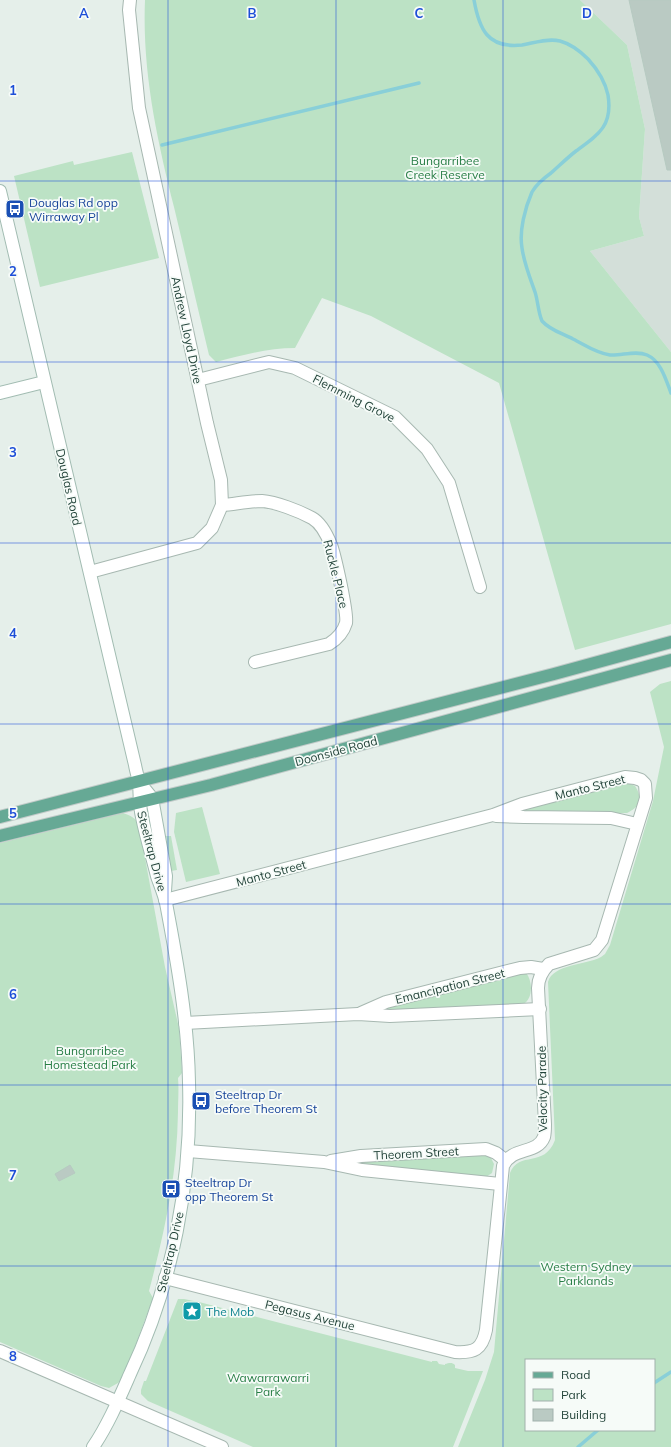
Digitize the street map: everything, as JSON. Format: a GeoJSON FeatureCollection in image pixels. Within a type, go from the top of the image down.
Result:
{"type":"FeatureCollection","features":[{"type":"Feature","properties":{"kind":"main road","name":"Doonside Road"},"geometry":{"type":"LineString","coordinates":[[0,817],[554,674],[671,642]]}},
{"type":"Feature","properties":{"kind":"main road","name":"Doonside Road"},"geometry":{"type":"LineString","coordinates":[[0,836],[139,801],[211,785],[671,660]]}},
{"type":"Feature","properties":{"kind":"street","name":"Andrew Lloyd Drive"},"geometry":{"type":"LineString","coordinates":[[90,572],[197,543],[212,528],[222,505],[221,480],[139,108],[129,10],[130,0]]}},
{"type":"Feature","properties":{"kind":"street","name":"Douglas Road"},"geometry":{"type":"LineString","coordinates":[[0,191],[139,782],[139,801]]}},
{"type":"Feature","properties":{"kind":"street","name":"Flemming Grove"},"geometry":{"type":"LineString","coordinates":[[198,380],[269,362],[295,368],[395,417],[427,448],[449,483],[480,587]]}},
{"type":"Feature","properties":{"kind":"street"},"geometry":{"type":"LineString","coordinates":[[0,393],[44,382]]}},
{"type":"Feature","properties":{"kind":"street","name":"Ruckle Place"},"geometry":{"type":"LineString","coordinates":[[222,505],[263,501],[280,505],[313,518],[324,529],[331,545],[346,609],[346,622],[341,634],[329,644],[255,662]]}},
{"type":"Feature","properties":{"kind":"street","name":"Manto Street"},"geometry":{"type":"LineString","coordinates":[[165,900],[493,815],[522,804],[625,777],[641,780],[645,784],[645,805],[637,824],[611,818],[524,817],[493,815]]}},
{"type":"Feature","properties":{"kind":"street","name":"Douglas Road"},"geometry":{"type":"LineString","coordinates":[[139,782],[152,798]]}},
{"type":"Feature","properties":{"kind":"street","name":"Steeltrap Drive"},"geometry":{"type":"LineString","coordinates":[[152,798],[166,876],[165,900]]}},
{"type":"Feature","properties":{"kind":"street","name":"Steeltrap Drive"},"geometry":{"type":"LineString","coordinates":[[93,1447],[117,1402],[141,1350],[166,1278],[180,1214],[188,1151],[189,1080],[185,1023],[165,900],[139,801]]}},
{"type":"Feature","properties":{"kind":"street"},"geometry":{"type":"LineString","coordinates":[[544,969],[549,964],[594,950],[598,946],[604,933],[637,824]]}},
{"type":"Feature","properties":{"kind":"street","name":"Emancipation Street"},"geometry":{"type":"LineString","coordinates":[[358,1014],[386,1002],[520,968],[531,967],[544,969]]}},
{"type":"Feature","properties":{"kind":"street","name":"Velocity Parade"},"geometry":{"type":"LineString","coordinates":[[505,1160],[516,1152],[537,1146],[544,1137],[545,1124],[538,982],[544,969]]}},
{"type":"Feature","properties":{"kind":"street","name":"Emancipation Street"},"geometry":{"type":"LineString","coordinates":[[185,1023],[358,1014],[390,1016],[540,1008]]}},
{"type":"Feature","properties":{"kind":"street","name":"Theorem Street"},"geometry":{"type":"LineString","coordinates":[[324,1162],[360,1156],[486,1149],[505,1160]]}},
{"type":"Feature","properties":{"kind":"street","name":"Theorem Street"},"geometry":{"type":"LineString","coordinates":[[188,1151],[324,1162],[362,1170],[500,1184]]}},
{"type":"Feature","properties":{"kind":"street"},"geometry":{"type":"LineString","coordinates":[[500,1184],[505,1160]]}},
{"type":"Feature","properties":{"kind":"street","name":"Pegasus Avenue"},"geometry":{"type":"LineString","coordinates":[[166,1278],[455,1352],[475,1350],[482,1343],[484,1338],[500,1184]]}},
{"type":"Feature","properties":{"kind":"street"},"geometry":{"type":"LineString","coordinates":[[0,1351],[222,1447]]}},
{"type":"Feature","properties":{"kind":"shaded area"},"geometry":{"type":"Polygon","coordinates":[[[580,0],[671,0],[671,352],[590,251],[644,236],[639,217],[645,129],[627,45],[580,0]]]}},
{"type":"Feature","properties":{"kind":"green space","name":"Bungarribee Creek Reserve"},"geometry":{"type":"Polygon","coordinates":[[[145,0],[580,0],[627,45],[645,129],[639,217],[644,236],[590,251],[671,352],[671,624],[575,650],[499,383],[371,316],[322,298],[295,348],[285,348],[246,354],[216,362],[209,355],[168,181],[152,105],[146,53],[145,0]]]}},
{"type":"Feature","properties":{"kind":"green space"},"geometry":{"type":"Polygon","coordinates":[[[132,152],[159,258],[40,287],[14,176],[73,161],[74,165],[132,152]]]}},
{"type":"Feature","properties":{"kind":"green space","name":"Western Sydney Parklands"},"geometry":{"type":"Polygon","coordinates":[[[671,681],[671,1447],[458,1447],[485,1380],[494,1352],[510,1173],[514,1166],[519,1162],[545,1154],[555,1140],[548,982],[551,976],[563,968],[595,960],[605,954],[610,945],[653,801],[664,747],[650,692],[660,684],[671,681]]]}},
{"type":"Feature","properties":{"kind":"green space"},"geometry":{"type":"Polygon","coordinates":[[[626,782],[635,786],[639,794],[639,802],[635,808],[627,813],[523,812],[523,809],[626,782]]]}},
{"type":"Feature","properties":{"kind":"green space"},"geometry":{"type":"Polygon","coordinates":[[[202,807],[220,874],[186,882],[174,832],[176,813],[202,807]]]}},
{"type":"Feature","properties":{"kind":"green space","name":"Bungarribee Homestead Park"},"geometry":{"type":"Polygon","coordinates":[[[123,813],[136,820],[139,825],[165,967],[179,1028],[182,1073],[178,1078],[177,1136],[173,1181],[165,1224],[149,1291],[153,1298],[122,1378],[118,1383],[109,1388],[101,1386],[0,1342],[0,843],[123,813]]]}},
{"type":"Feature","properties":{"kind":"green space"},"geometry":{"type":"Polygon","coordinates":[[[166,836],[171,836],[177,870],[171,871],[166,836]]]}},
{"type":"Feature","properties":{"kind":"green space"},"geometry":{"type":"Polygon","coordinates":[[[519,972],[526,973],[531,985],[529,999],[523,1004],[388,1011],[387,1009],[388,1007],[519,972]]]}},
{"type":"Feature","properties":{"kind":"green space"},"geometry":{"type":"Polygon","coordinates":[[[490,1156],[494,1164],[492,1173],[486,1177],[362,1165],[364,1161],[490,1156]]]}},
{"type":"Feature","properties":{"kind":"green space","name":"Wawarrawarri Park"},"geometry":{"type":"Polygon","coordinates":[[[178,1299],[199,1302],[432,1362],[437,1361],[439,1364],[445,1365],[452,1363],[455,1365],[455,1368],[468,1371],[483,1371],[453,1447],[253,1447],[148,1401],[141,1394],[144,1381],[146,1381],[178,1299]]]}},
{"type":"Feature","properties":{"kind":"building"},"geometry":{"type":"Polygon","coordinates":[[[629,0],[671,0],[671,170],[667,170],[629,0]]]}},
{"type":"Feature","properties":{"kind":"building"},"geometry":{"type":"Polygon","coordinates":[[[70,1165],[75,1173],[59,1181],[55,1174],[70,1165]]]}},
{"type":"Feature","properties":{"kind":"waterway"},"geometry":{"type":"LineString","coordinates":[[474,0],[482,28],[493,40],[500,44],[510,45],[522,45],[550,40],[568,44],[582,53],[595,67],[607,90],[609,106],[608,115],[602,129],[538,184],[532,192],[525,212],[521,234],[522,248],[542,321],[553,330],[600,352],[610,355],[633,353],[647,355],[659,366],[671,393]]}},
{"type":"Feature","properties":{"kind":"waterway"},"geometry":{"type":"LineString","coordinates":[[162,145],[419,83]]}},
{"type":"Feature","properties":{"kind":"waterway"},"geometry":{"type":"LineString","coordinates":[[655,1382],[671,1372]]}},
{"type":"Feature","properties":{"kind":"waterway"},"geometry":{"type":"LineString","coordinates":[[578,1447],[597,1431]]}},
{"type":"Feature","properties":{"kind":"place","name":"Douglas Rd opp Wirraway Pl"},"geometry":{"type":"Point","coordinates":[15,209]}},
{"type":"Feature","properties":{"kind":"place","name":"Steeltrap Dr before Theorem St"},"geometry":{"type":"Point","coordinates":[201,1101]}},
{"type":"Feature","properties":{"kind":"place","name":"Steeltrap Dr opp Theorem St"},"geometry":{"type":"Point","coordinates":[171,1189]}},
{"type":"Feature","properties":{"kind":"place","name":"The Mob"},"geometry":{"type":"Point","coordinates":[192,1311]}}]}
